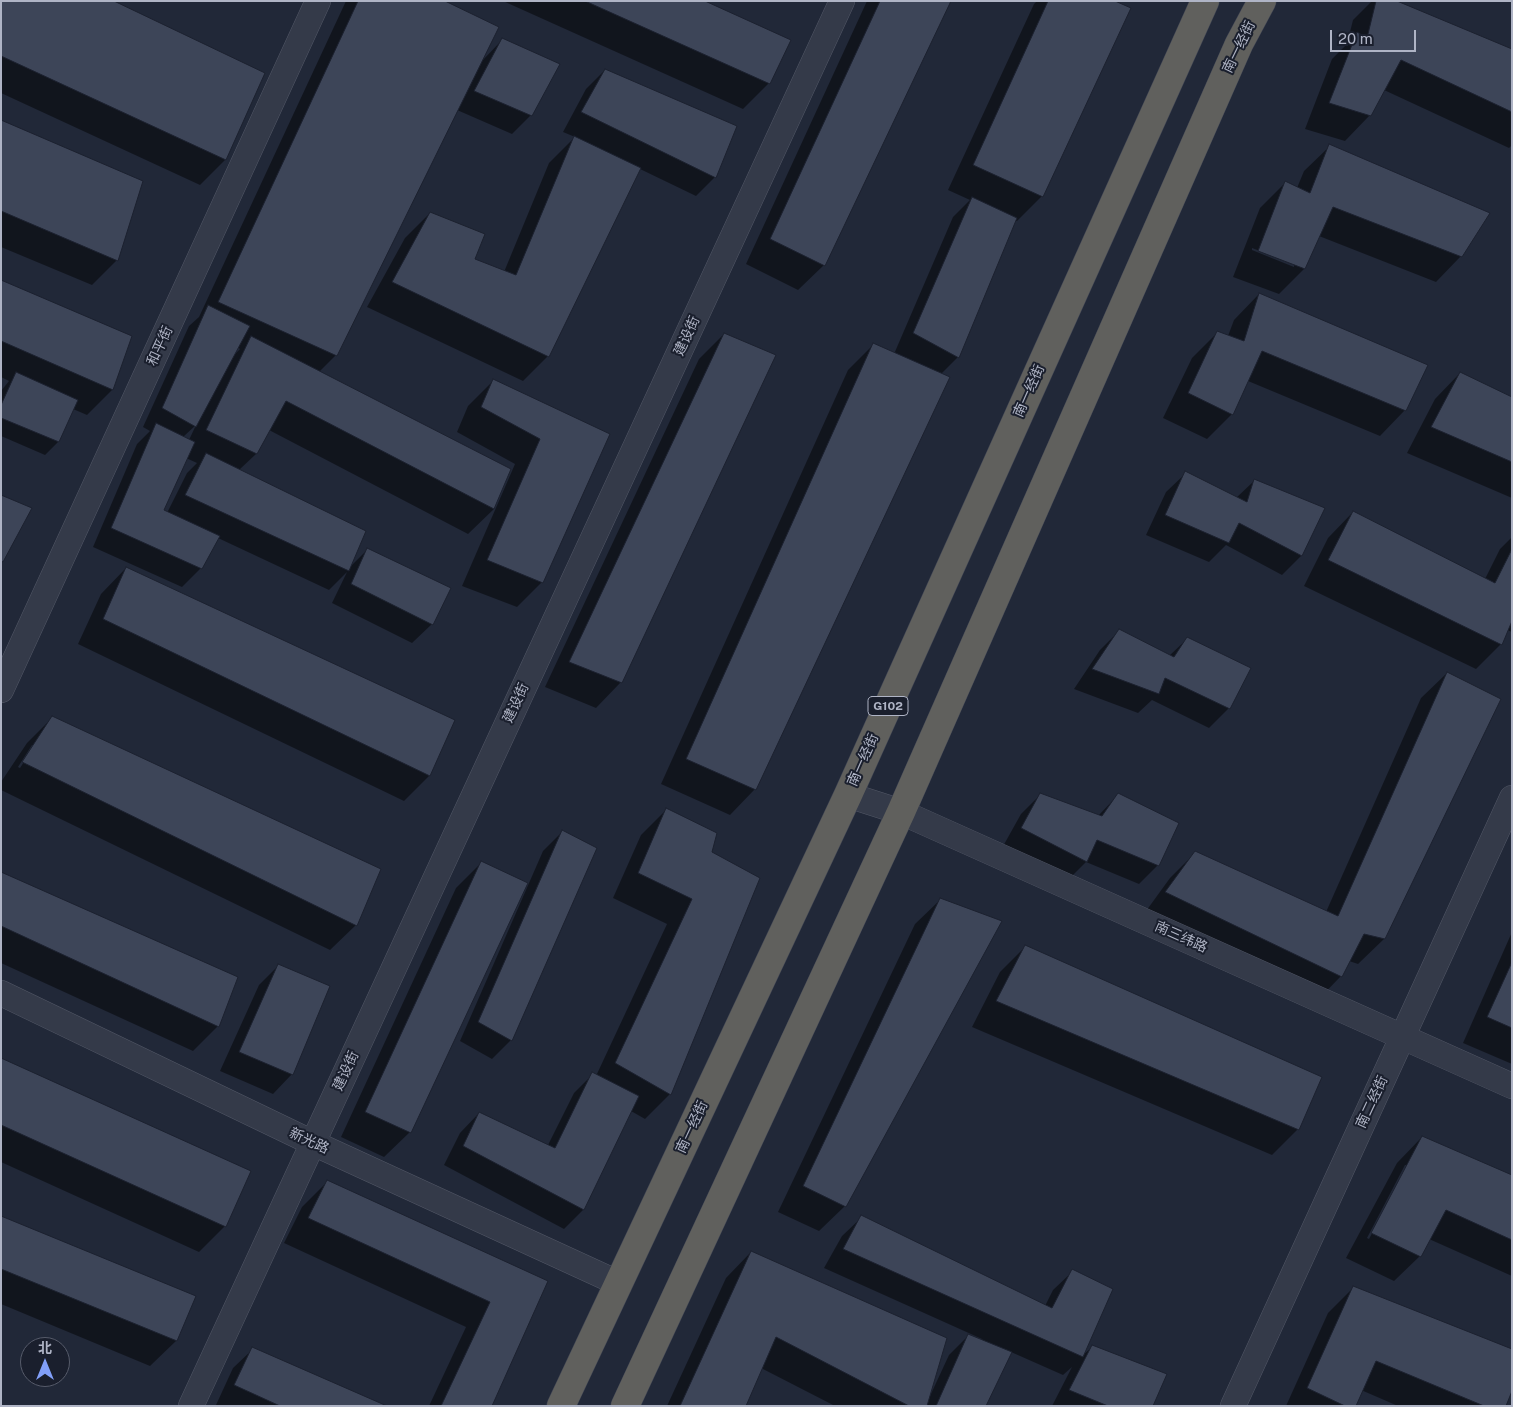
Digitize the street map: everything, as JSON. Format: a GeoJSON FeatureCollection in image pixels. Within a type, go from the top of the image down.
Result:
{"type":"FeatureCollection","features":[{"type":"Feature","properties":{"kind":"highway","name":"南一经街"},"geometry":{"type":"LineString","coordinates":[[561,1406],[848,795],[1205,1]]}},
{"type":"Feature","properties":{"kind":"highway","name":"南一经街"},"geometry":{"type":"LineString","coordinates":[[625,1406],[901,812],[1239,44],[1262,1]]}},
{"type":"Feature","properties":{"kind":"street","name":"和平街"},"geometry":{"type":"LineString","coordinates":[[1,690],[318,1]]}},
{"type":"Feature","properties":{"kind":"street","name":"建设街"},"geometry":{"type":"LineString","coordinates":[[191,1406],[842,1]]}},
{"type":"Feature","properties":{"kind":"street","name":"南三纬路"},"geometry":{"type":"LineString","coordinates":[[848,795],[901,812],[1512,1086]]}},
{"type":"Feature","properties":{"kind":"street","name":"南二经街"},"geometry":{"type":"LineString","coordinates":[[1233,1406],[1512,798]]}},
{"type":"Feature","properties":{"kind":"street","name":"新光路"},"geometry":{"type":"LineString","coordinates":[[1,993],[313,1143],[618,1283]]}},
{"type":"Feature","properties":{"kind":"building"},"geometry":{"type":"Polygon","coordinates":[[[1,1],[114,1],[265,73],[226,160],[1,56],[1,1]]]}},
{"type":"Feature","properties":{"kind":"building"},"geometry":{"type":"Polygon","coordinates":[[[358,1],[445,1],[499,27],[337,356],[218,302],[358,1]]]}},
{"type":"Feature","properties":{"kind":"building"},"geometry":{"type":"Polygon","coordinates":[[[585,1],[705,1],[791,40],[770,84],[585,1]]]}},
{"type":"Feature","properties":{"kind":"building"},"geometry":{"type":"Polygon","coordinates":[[[880,1],[951,1],[825,266],[770,239],[880,1]]]}},
{"type":"Feature","properties":{"kind":"building"},"geometry":{"type":"Polygon","coordinates":[[[1048,1],[1115,1],[1131,8],[1043,197],[973,165],[1048,1]]]}},
{"type":"Feature","properties":{"kind":"building"},"geometry":{"type":"Polygon","coordinates":[[[1376,1],[1397,1],[1512,49],[1512,112],[1401,60],[1371,116],[1329,103],[1357,32],[1367,38],[1376,1]]]}},
{"type":"Feature","properties":{"kind":"building"},"geometry":{"type":"Polygon","coordinates":[[[502,38],[560,64],[532,116],[474,91],[502,38]]]}},
{"type":"Feature","properties":{"kind":"building"},"geometry":{"type":"Polygon","coordinates":[[[605,69],[737,126],[716,178],[581,112],[605,69]]]}},
{"type":"Feature","properties":{"kind":"building"},"geometry":{"type":"Polygon","coordinates":[[[1,120],[143,181],[118,261],[1,211],[1,120]]]}},
{"type":"Feature","properties":{"kind":"building"},"geometry":{"type":"Polygon","coordinates":[[[574,136],[641,168],[549,357],[392,282],[430,212],[485,234],[475,259],[516,275],[574,136]]]}},
{"type":"Feature","properties":{"kind":"building"},"geometry":{"type":"Polygon","coordinates":[[[1329,144],[1490,213],[1462,257],[1333,207],[1305,269],[1258,251],[1285,181],[1310,193],[1329,144]]]}},
{"type":"Feature","properties":{"kind":"building"},"geometry":{"type":"Polygon","coordinates":[[[972,197],[1017,218],[959,358],[913,333],[972,197]]]}},
{"type":"Feature","properties":{"kind":"building"},"geometry":{"type":"Polygon","coordinates":[[[1,280],[132,336],[113,390],[1,341],[1,280]]]}},
{"type":"Feature","properties":{"kind":"building"},"geometry":{"type":"Polygon","coordinates":[[[1259,293],[1428,365],[1406,411],[1262,351],[1233,415],[1188,393],[1217,331],[1244,341],[1259,293]]]}},
{"type":"Feature","properties":{"kind":"building"},"geometry":{"type":"Polygon","coordinates":[[[208,305],[250,326],[196,427],[162,408],[208,305]]]}},
{"type":"Feature","properties":{"kind":"building"},"geometry":{"type":"Polygon","coordinates":[[[724,333],[776,355],[622,683],[569,662],[724,333]]]}},
{"type":"Feature","properties":{"kind":"building"},"geometry":{"type":"Polygon","coordinates":[[[251,336],[511,469],[494,509],[286,401],[257,454],[206,430],[251,336]]]}},
{"type":"Feature","properties":{"kind":"building"},"geometry":{"type":"Polygon","coordinates":[[[873,343],[950,377],[756,790],[686,759],[873,343]]]}},
{"type":"Feature","properties":{"kind":"building"},"geometry":{"type":"Polygon","coordinates":[[[16,372],[78,400],[59,442],[1,418],[1,405],[16,372]]]}},
{"type":"Feature","properties":{"kind":"building"},"geometry":{"type":"Polygon","coordinates":[[[1460,372],[1512,397],[1512,462],[1431,427],[1460,372]]]}},
{"type":"Feature","properties":{"kind":"building"},"geometry":{"type":"Polygon","coordinates":[[[493,379],[610,434],[543,583],[487,560],[540,439],[481,407],[493,379]]]}},
{"type":"Feature","properties":{"kind":"building"},"geometry":{"type":"Polygon","coordinates":[[[156,423],[195,442],[164,510],[220,536],[202,569],[111,528],[156,423]]]}},
{"type":"Feature","properties":{"kind":"building"},"geometry":{"type":"Polygon","coordinates":[[[206,453],[366,531],[349,571],[185,495],[206,453]]]}},
{"type":"Feature","properties":{"kind":"building"},"geometry":{"type":"Polygon","coordinates":[[[1185,471],[1247,502],[1254,479],[1325,508],[1302,556],[1239,523],[1229,543],[1165,515],[1185,471]]]}},
{"type":"Feature","properties":{"kind":"building"},"geometry":{"type":"Polygon","coordinates":[[[1,495],[32,508],[3,562],[1,561],[1,495]]]}},
{"type":"Feature","properties":{"kind":"building"},"geometry":{"type":"Polygon","coordinates":[[[1353,511],[1495,583],[1512,549],[1512,621],[1502,645],[1328,560],[1353,511]]]}},
{"type":"Feature","properties":{"kind":"building"},"geometry":{"type":"Polygon","coordinates":[[[367,548],[451,588],[433,625],[351,584],[367,548]]]}},
{"type":"Feature","properties":{"kind":"building"},"geometry":{"type":"Polygon","coordinates":[[[126,567],[455,720],[430,776],[103,619],[126,567]]]}},
{"type":"Feature","properties":{"kind":"building"},"geometry":{"type":"Polygon","coordinates":[[[1119,629],[1174,657],[1187,637],[1251,668],[1230,709],[1165,678],[1159,694],[1092,669],[1119,629]]]}},
{"type":"Feature","properties":{"kind":"building"},"geometry":{"type":"Polygon","coordinates":[[[1447,672],[1501,699],[1385,939],[1364,934],[1342,977],[1165,892],[1195,851],[1338,916],[1447,672]]]}},
{"type":"Feature","properties":{"kind":"building"},"geometry":{"type":"Polygon","coordinates":[[[52,716],[381,869],[357,926],[22,762],[52,716]]]}},
{"type":"Feature","properties":{"kind":"building"},"geometry":{"type":"Polygon","coordinates":[[[1040,793],[1102,816],[1118,793],[1179,823],[1159,866],[1097,840],[1087,862],[1021,828],[1040,793]]]}},
{"type":"Feature","properties":{"kind":"building"},"geometry":{"type":"Polygon","coordinates":[[[666,808],[717,833],[712,852],[760,878],[671,1095],[615,1063],[692,899],[638,873],[666,808]]]}},
{"type":"Feature","properties":{"kind":"building"},"geometry":{"type":"Polygon","coordinates":[[[562,830],[597,848],[512,1041],[478,1022],[562,830]]]}},
{"type":"Feature","properties":{"kind":"building"},"geometry":{"type":"Polygon","coordinates":[[[481,861],[528,883],[411,1133],[365,1112],[481,861]]]}},
{"type":"Feature","properties":{"kind":"building"},"geometry":{"type":"Polygon","coordinates":[[[1,872],[238,977],[219,1027],[1,926],[1,872]]]}},
{"type":"Feature","properties":{"kind":"building"},"geometry":{"type":"Polygon","coordinates":[[[940,898],[1002,921],[846,1207],[803,1186],[940,898]]]}},
{"type":"Feature","properties":{"kind":"building"},"geometry":{"type":"Polygon","coordinates":[[[1025,945],[1322,1077],[1299,1130],[996,1001],[1025,945]]]}},
{"type":"Feature","properties":{"kind":"building"},"geometry":{"type":"Polygon","coordinates":[[[1512,962],[1512,1028],[1487,1017],[1512,962]]]}},
{"type":"Feature","properties":{"kind":"building"},"geometry":{"type":"Polygon","coordinates":[[[278,964],[330,986],[293,1075],[239,1052],[278,964]]]}},
{"type":"Feature","properties":{"kind":"building"},"geometry":{"type":"Polygon","coordinates":[[[1,1058],[251,1171],[226,1227],[1,1125],[1,1058]]]}},
{"type":"Feature","properties":{"kind":"building"},"geometry":{"type":"Polygon","coordinates":[[[592,1072],[639,1096],[584,1210],[463,1146],[479,1112],[555,1148],[592,1072]]]}},
{"type":"Feature","properties":{"kind":"building"},"geometry":{"type":"Polygon","coordinates":[[[1422,1136],[1512,1175],[1512,1240],[1446,1210],[1421,1257],[1371,1233],[1422,1136]]]}},
{"type":"Feature","properties":{"kind":"building"},"geometry":{"type":"Polygon","coordinates":[[[327,1180],[548,1281],[492,1406],[441,1406],[490,1302],[308,1218],[327,1180]]]}},
{"type":"Feature","properties":{"kind":"building"},"geometry":{"type":"Polygon","coordinates":[[[861,1215],[1052,1308],[1072,1269],[1113,1289],[1083,1357],[843,1249],[861,1215]]]}},
{"type":"Feature","properties":{"kind":"building"},"geometry":{"type":"Polygon","coordinates":[[[1,1216],[196,1296],[177,1341],[1,1269],[1,1216]]]}},
{"type":"Feature","properties":{"kind":"building"},"geometry":{"type":"Polygon","coordinates":[[[751,1251],[947,1338],[927,1406],[909,1406],[776,1337],[746,1406],[680,1406],[751,1251]]]}},
{"type":"Feature","properties":{"kind":"building"},"geometry":{"type":"Polygon","coordinates":[[[1353,1286],[1512,1349],[1512,1391],[1506,1406],[1484,1406],[1376,1361],[1356,1406],[1345,1406],[1307,1388],[1353,1286]]]}},
{"type":"Feature","properties":{"kind":"building"},"geometry":{"type":"Polygon","coordinates":[[[968,1334],[1012,1352],[986,1406],[936,1406],[968,1334]]]}},
{"type":"Feature","properties":{"kind":"building"},"geometry":{"type":"Polygon","coordinates":[[[1092,1345],[1167,1374],[1153,1406],[1108,1406],[1069,1390],[1092,1345]]]}},
{"type":"Feature","properties":{"kind":"building"},"geometry":{"type":"Polygon","coordinates":[[[252,1347],[387,1406],[280,1406],[234,1385],[252,1347]]]}}]}
